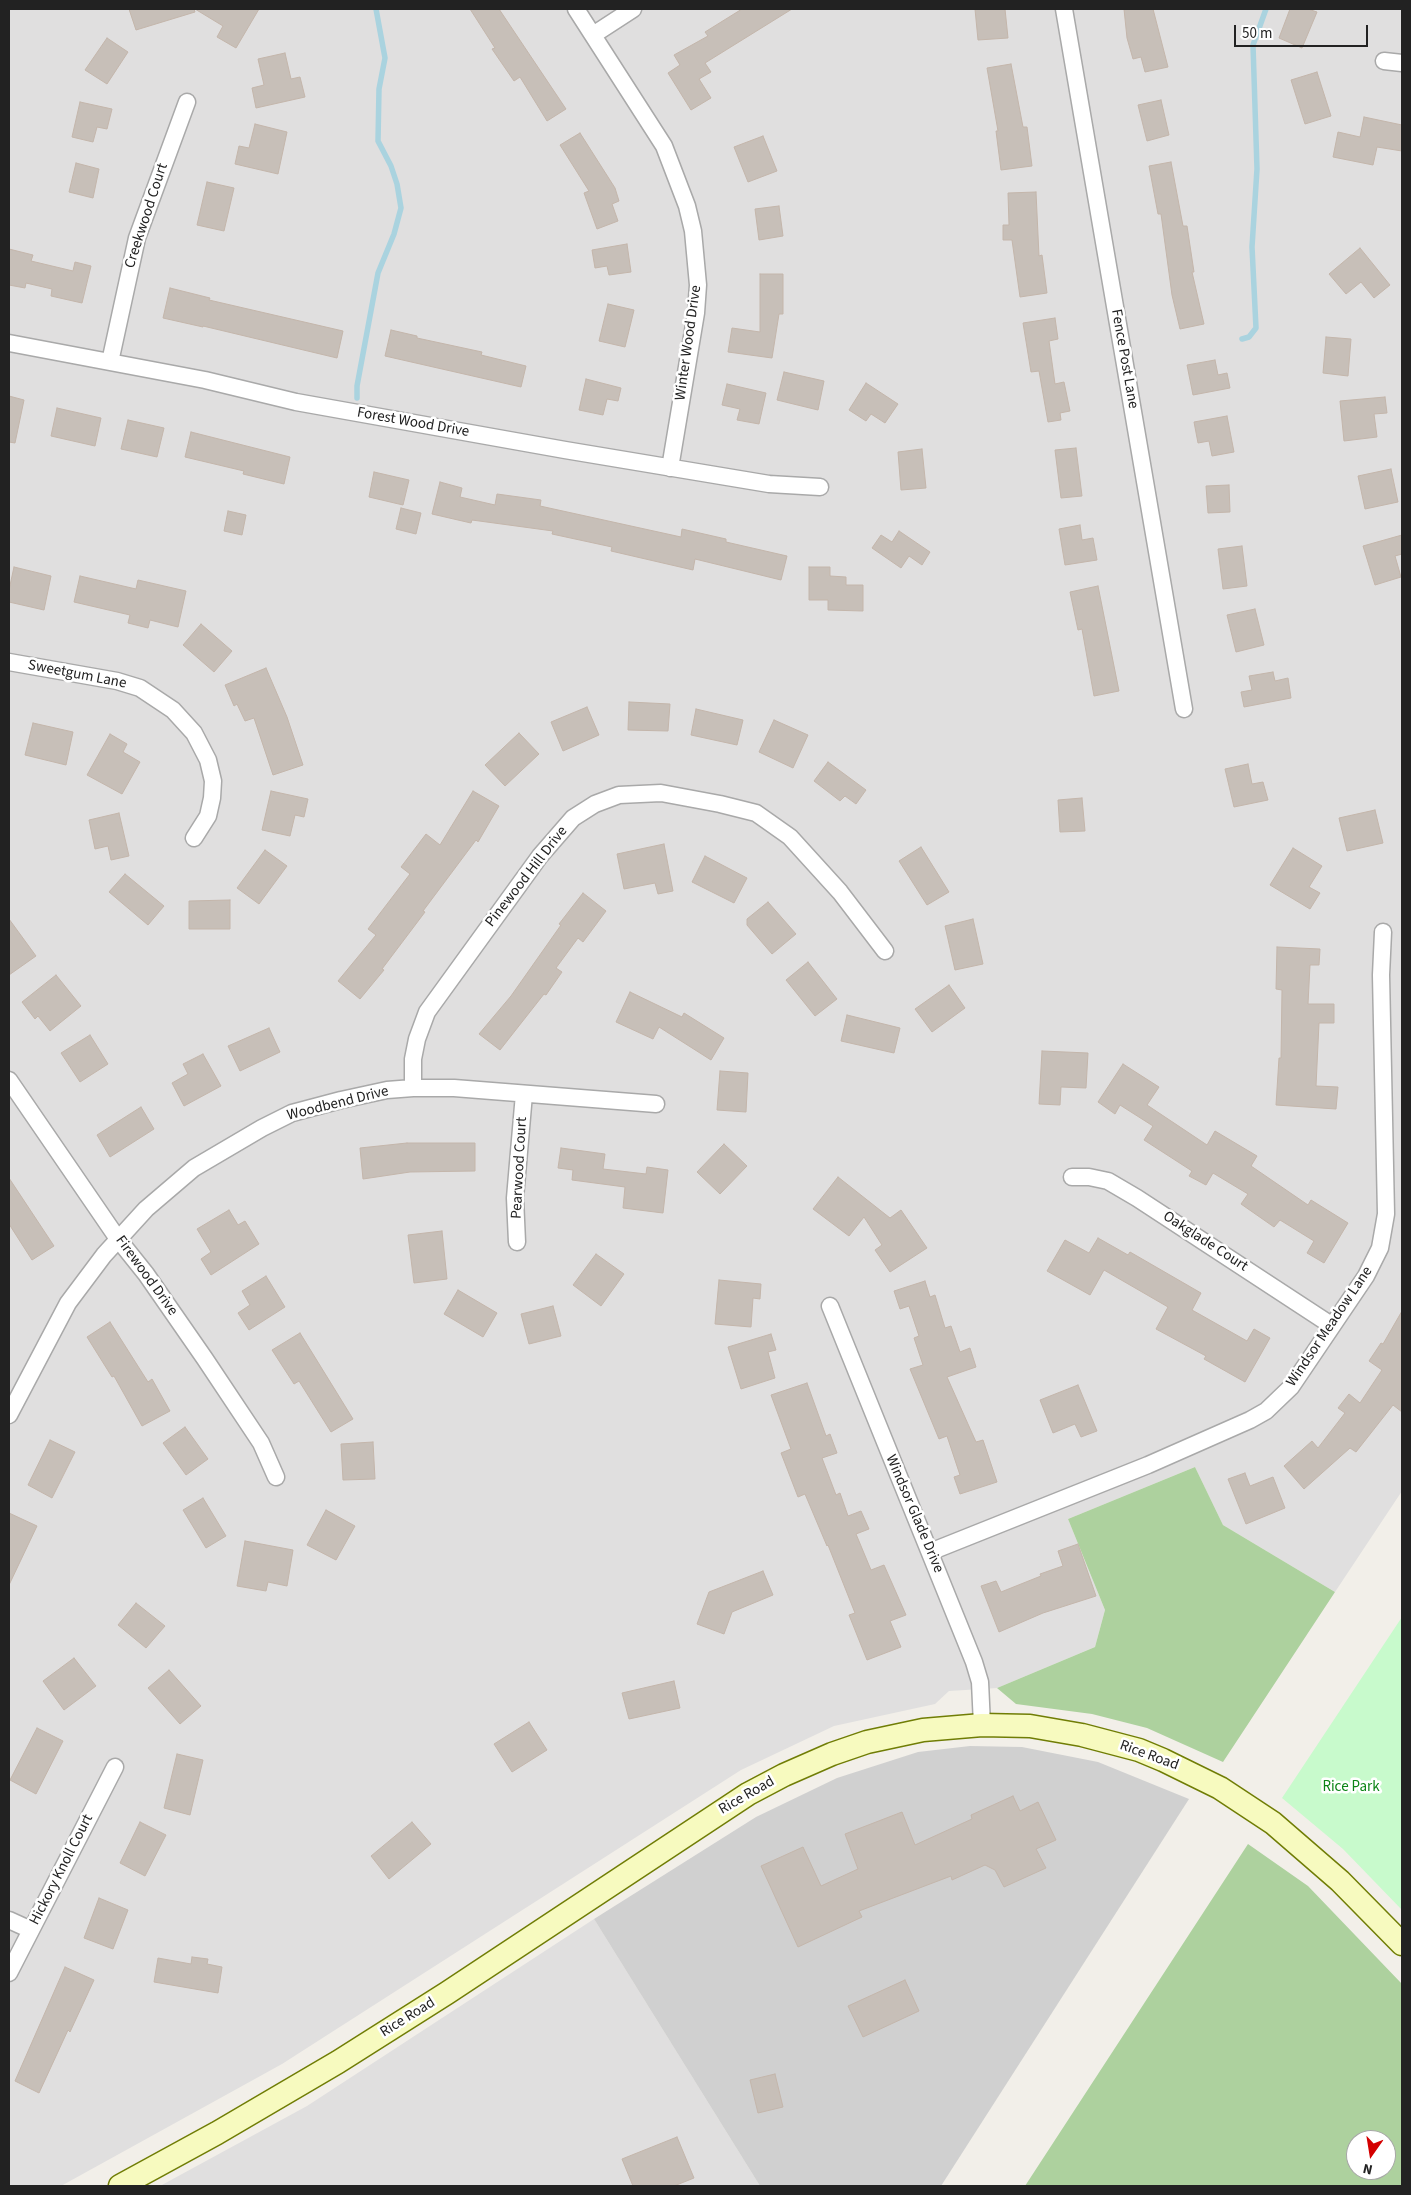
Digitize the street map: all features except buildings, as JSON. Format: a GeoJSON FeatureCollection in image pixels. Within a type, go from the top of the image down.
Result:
{"type":"FeatureCollection","features":[{"type":"Feature","properties":{"kind":"street","name":"Winter Wood Drive"},"geometry":{"type":"LineString","coordinates":[[576,9],[664,146],[687,206],[694,231],[698,285],[696,313],[670,468]]}},
{"type":"Feature","properties":{"kind":"street"},"geometry":{"type":"LineString","coordinates":[[593,35],[634,9]]}},
{"type":"Feature","properties":{"kind":"street","name":"Fence Post Lane"},"geometry":{"type":"LineString","coordinates":[[1064,9],[1184,709]]}},
{"type":"Feature","properties":{"kind":"street"},"geometry":{"type":"LineString","coordinates":[[1384,61],[1402,63]]}},
{"type":"Feature","properties":{"kind":"street","name":"Creekwood Court"},"geometry":{"type":"LineString","coordinates":[[110,362],[137,238],[187,102]]}},
{"type":"Feature","properties":{"kind":"street","name":"Forest Wood Drive"},"geometry":{"type":"LineString","coordinates":[[9,343],[205,380],[296,402],[768,484],[820,487]]}},
{"type":"Feature","properties":{"kind":"street","name":"Sweetgum Lane"},"geometry":{"type":"LineString","coordinates":[[9,662],[117,681],[140,688],[173,710],[194,733],[208,760],[213,781],[208,816],[194,838]]}},
{"type":"Feature","properties":{"kind":"street","name":"Pinewood Hill Drive"},"geometry":{"type":"LineString","coordinates":[[413,1088],[413,1060],[417,1039],[427,1012],[540,856],[573,818],[595,804],[619,795],[661,793],[756,813],[790,837],[840,892],[885,950]]}},
{"type":"Feature","properties":{"kind":"street","name":"Windsor Meadow Lane"},"geometry":{"type":"LineString","coordinates":[[930,1552],[1148,1465],[1250,1420],[1266,1411],[1291,1387],[1375,1261],[1380,1248],[1386,1214],[1381,974],[1383,932]]}},
{"type":"Feature","properties":{"kind":"street","name":"Firewood Drive"},"geometry":{"type":"LineString","coordinates":[[9,1080],[118,1239],[146,1274],[205,1359],[260,1443],[276,1476]]}},
{"type":"Feature","properties":{"kind":"street","name":"Woodbend Drive"},"geometry":{"type":"LineString","coordinates":[[9,1414],[68,1303],[104,1255],[146,1209],[194,1168],[262,1128],[292,1113],[387,1090],[413,1088],[454,1088],[656,1104]]}},
{"type":"Feature","properties":{"kind":"street","name":"Pearwood Court"},"geometry":{"type":"LineString","coordinates":[[517,1242],[515,1198],[524,1094]]}},
{"type":"Feature","properties":{"kind":"street","name":"Oakglade Court"},"geometry":{"type":"LineString","coordinates":[[1072,1178],[1089,1177],[1108,1181],[1331,1325]]}},
{"type":"Feature","properties":{"kind":"street","name":"Windsor Glade Drive"},"geometry":{"type":"LineString","coordinates":[[830,1306],[930,1552],[980,1682],[982,1725]]}},
{"type":"Feature","properties":{"kind":"street","name":"Rice Road"},"geometry":{"type":"LineString","coordinates":[[120,2186],[338,2062],[447,1993],[706,1820],[784,1774],[832,1754],[877,1740],[923,1730],[982,1725],[1030,1726],[1082,1734],[1138,1750],[1192,1773],[1242,1801],[1273,1823],[1340,1881],[1402,1944]]}},
{"type":"Feature","properties":{"kind":"street","name":"Hickory Knoll Court"},"geometry":{"type":"LineString","coordinates":[[9,1973],[115,1766]]}},
{"type":"Feature","properties":{"kind":"street"},"geometry":{"type":"LineString","coordinates":[[9,1920],[31,1930]]}},
{"type":"Feature","properties":{"kind":"shaded area"},"geometry":{"type":"Polygon","coordinates":[[[9,9],[1402,9],[1402,1491],[1335,1592],[1223,1525],[1195,1467],[1068,1519],[1105,1610],[1095,1647],[997,1688],[949,1691],[935,1704],[834,1726],[741,1770],[282,2064],[61,2186],[9,2186],[9,9]]]}},
{"type":"Feature","properties":{"kind":"shaded area"},"geometry":{"type":"Polygon","coordinates":[[[970,1746],[1022,1747],[1098,1762],[1189,1799],[941,2186],[760,2186],[594,1919],[756,1817],[837,1778],[918,1752],[970,1746]]]}},
{"type":"Feature","properties":{"kind":"shaded area"},"geometry":{"type":"Polygon","coordinates":[[[594,1919],[760,2186],[160,2186],[307,2106],[594,1919]]]}},
{"type":"Feature","properties":{"kind":"green space"},"geometry":{"type":"Polygon","coordinates":[[[1195,1467],[1223,1525],[1335,1592],[1223,1762],[1147,1728],[1092,1714],[1016,1704],[997,1688],[1095,1647],[1105,1610],[1068,1519],[1195,1467]]]}},
{"type":"Feature","properties":{"kind":"green space","name":"Rice Park"},"geometry":{"type":"Polygon","coordinates":[[[1402,1617],[1402,1910],[1343,1849],[1282,1798],[1402,1617]]]}},
{"type":"Feature","properties":{"kind":"green space"},"geometry":{"type":"Polygon","coordinates":[[[1248,1844],[1308,1886],[1402,1984],[1402,2186],[1025,2186],[1248,1844]]]}},
{"type":"Feature","properties":{"kind":"waterway"},"geometry":{"type":"LineString","coordinates":[[357,398],[357,386],[378,273],[394,234],[401,208],[397,184],[391,166],[378,141],[379,89],[385,58],[376,9]]}},
{"type":"Feature","properties":{"kind":"waterway"},"geometry":{"type":"LineString","coordinates":[[1242,339],[1249,337],[1256,328],[1252,247],[1257,169],[1253,45],[1266,9]]}}]}
